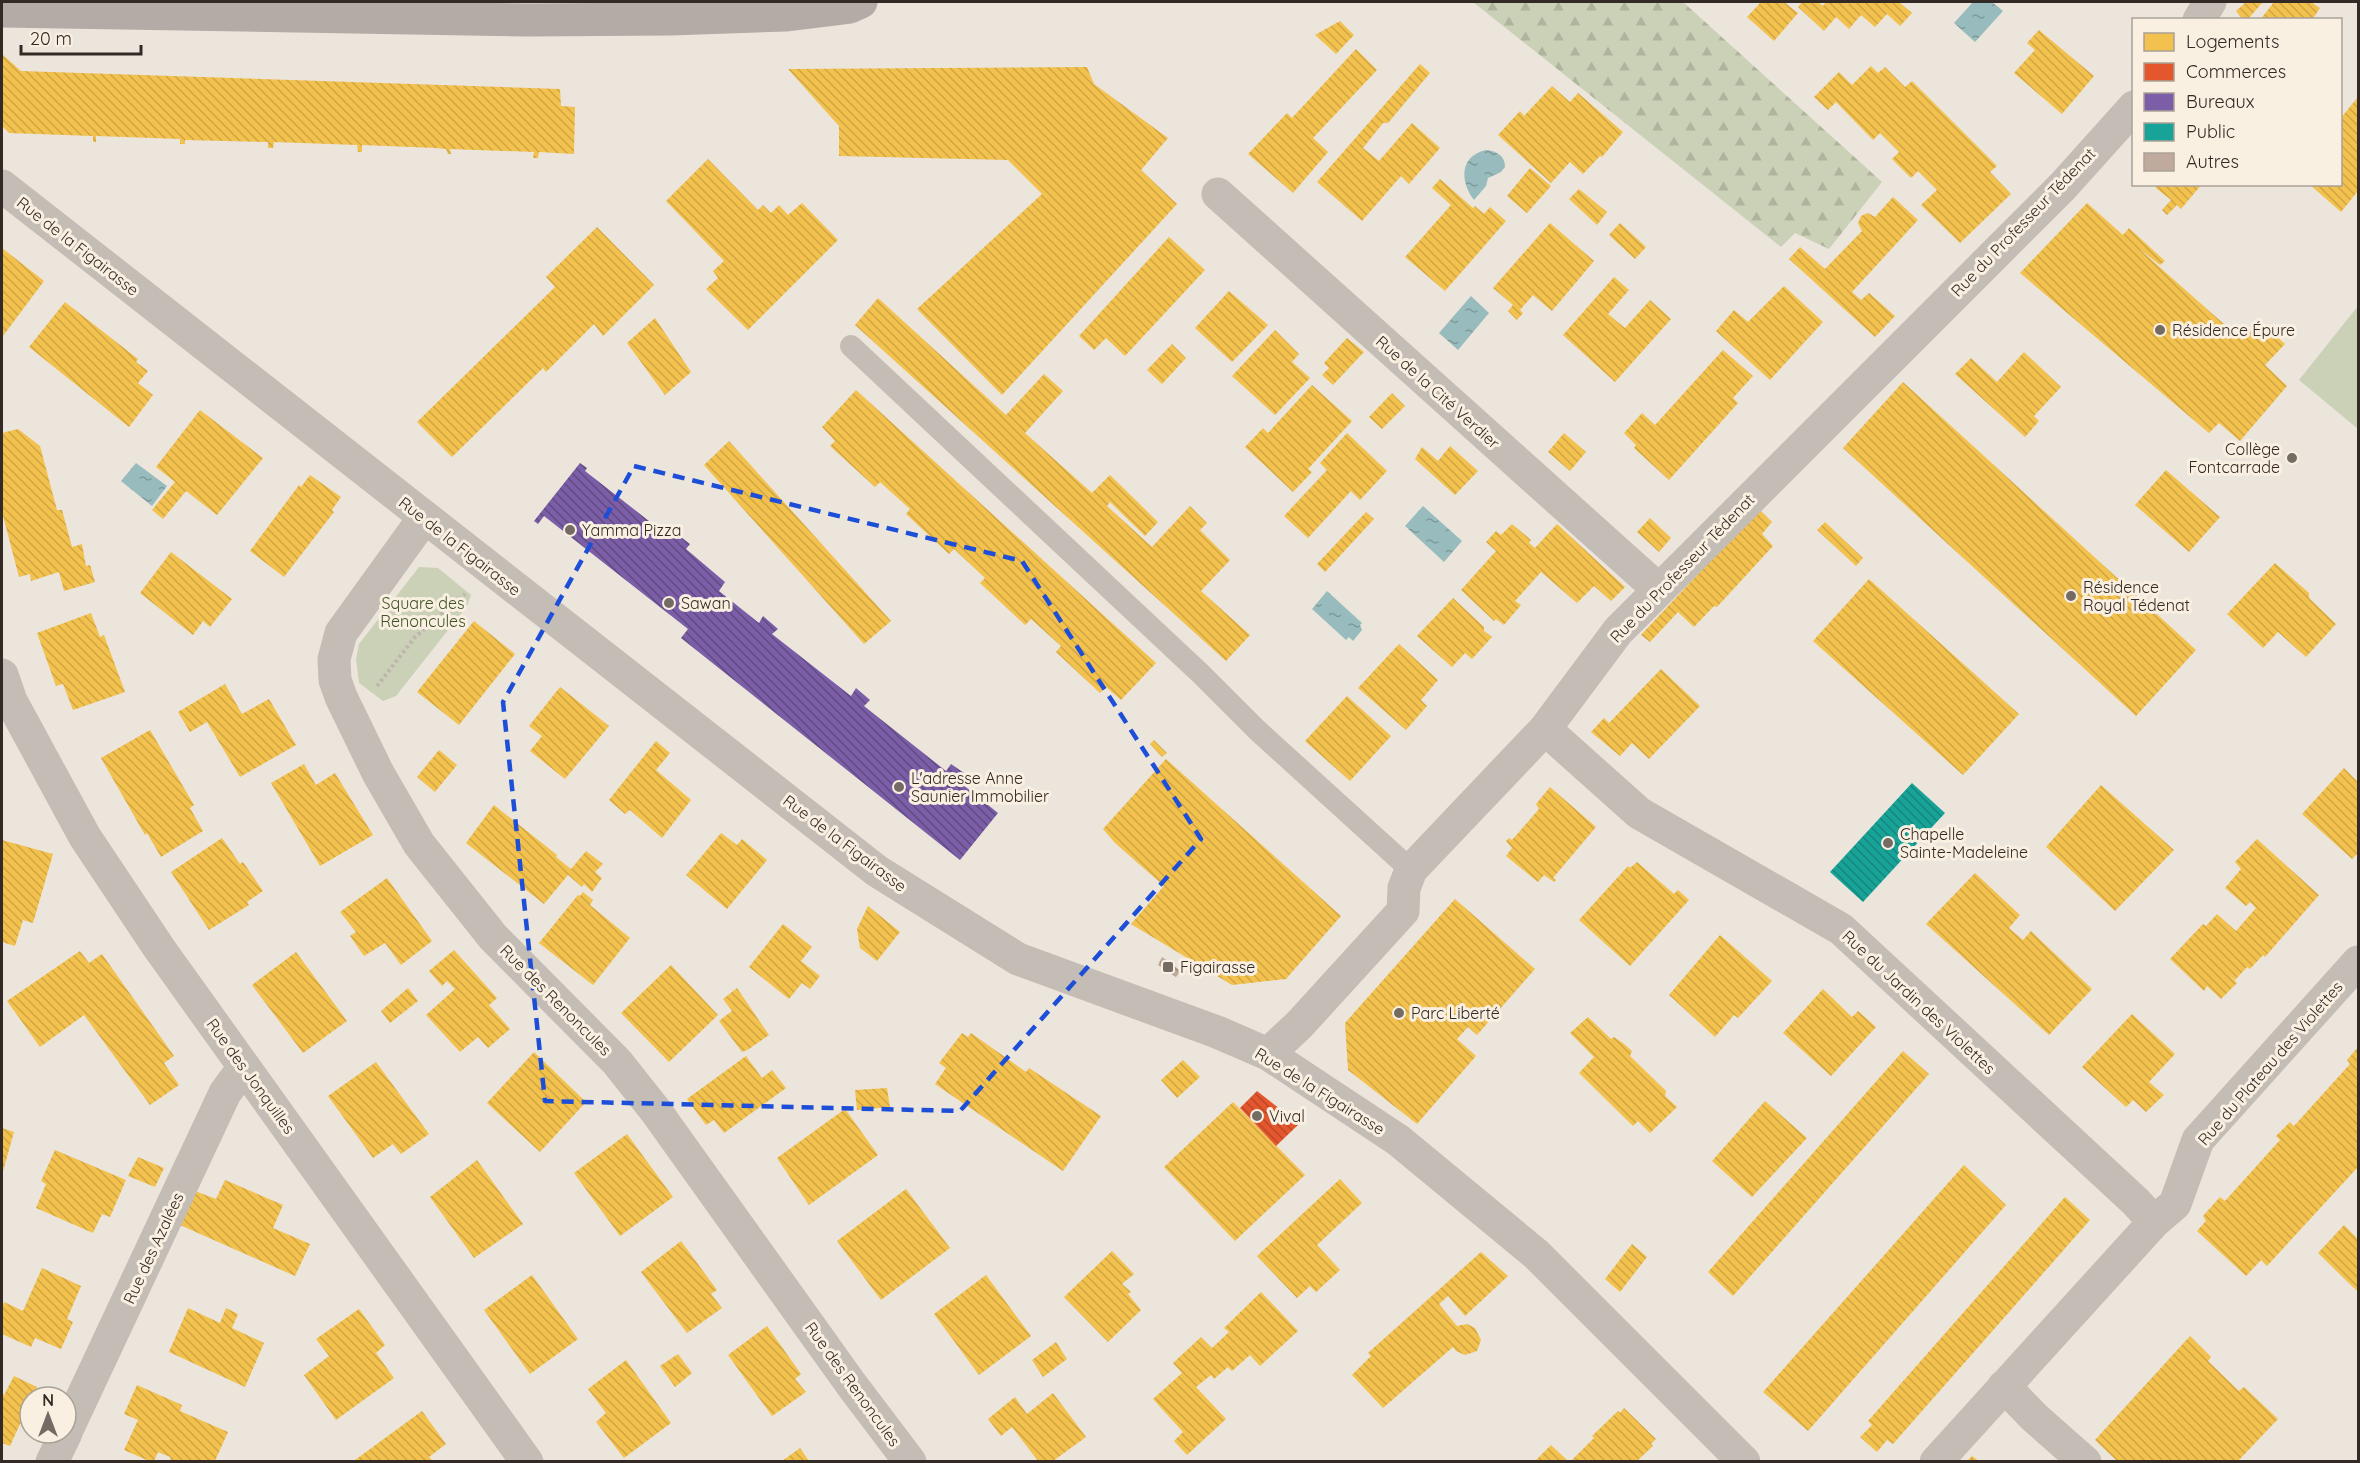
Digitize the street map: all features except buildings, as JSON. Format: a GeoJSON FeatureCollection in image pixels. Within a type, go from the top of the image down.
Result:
{"type":"FeatureCollection","features":[{"type":"Feature","properties":{"kind":"main road"},"geometry":{"type":"LineString","coordinates":[[2,11],[517,20],[670,20],[785,15],[850,7],[861,2]]}},
{"type":"Feature","properties":{"kind":"street"},"geometry":{"type":"LineString","coordinates":[[2200,18],[2211,2]]}},
{"type":"Feature","properties":{"kind":"street","name":"Rue du Professeur Tédenat"},"geometry":{"type":"LineString","coordinates":[[1268,1054],[1299,1025],[1403,911],[1404,888],[1411,870],[1545,729],[1618,631],[2063,186],[2132,108]]}},
{"type":"Feature","properties":{"kind":"street","name":"Rue de la Figairasse"},"geometry":{"type":"LineString","coordinates":[[2,186],[877,871],[1018,959],[1217,1032],[1268,1054],[1398,1140],[1536,1254],[1744,1461]]}},
{"type":"Feature","properties":{"kind":"street","name":"Rue de la Cité Verdier"},"geometry":{"type":"LineString","coordinates":[[1218,194],[1658,590]]}},
{"type":"Feature","properties":{"kind":"street","name":"Rue des Renoncules"},"geometry":{"type":"LineString","coordinates":[[424,518],[341,633],[333,659],[335,680],[341,697],[378,773],[419,844],[493,937],[617,1062],[655,1110],[845,1375],[910,1461]]}},
{"type":"Feature","properties":{"kind":"street","name":"Rue des Jonquilles"},"geometry":{"type":"LineString","coordinates":[[4,695],[85,837],[159,948],[527,1461]]}},
{"type":"Feature","properties":{"kind":"street","name":"Rue du Jardin des Violettes"},"geometry":{"type":"LineString","coordinates":[[1545,729],[1639,813],[1841,929],[2136,1202],[2154,1222]]}},
{"type":"Feature","properties":{"kind":"street","name":"Rue du Plateau des Violettes"},"geometry":{"type":"LineString","coordinates":[[1935,1461],[2154,1222],[2175,1204],[2198,1140],[2358,962]]}},
{"type":"Feature","properties":{"kind":"street","name":"Rue des Azalées"},"geometry":{"type":"LineString","coordinates":[[78,1407],[225,1093],[244,1067]]}},
{"type":"Feature","properties":{"kind":"street"},"geometry":{"type":"LineString","coordinates":[[2004,1386],[2034,1417],[2085,1461]]}},
{"type":"Feature","properties":{"kind":"street","name":"Rue des Azalées"},"geometry":{"type":"LineString","coordinates":[[52,1461],[60,1445]]}},
{"type":"Feature","properties":{"kind":"lane"},"geometry":{"type":"LineString","coordinates":[[851,346],[1201,674],[1257,730],[1411,870]]}},
{"type":"Feature","properties":{"kind":"path"},"geometry":{"type":"LineString","coordinates":[[372,692],[415,637],[463,596]]}},
{"type":"Feature","properties":{"kind":"highlighted area"},"geometry":{"type":"Polygon","coordinates":[[[634,466],[1022,561],[1201,839],[960,1111],[545,1101],[503,702],[634,466]]]}},
{"type":"Feature","properties":{"kind":"green space"},"geometry":{"type":"Polygon","coordinates":[[[1473,2],[1683,2],[1882,182],[1829,249],[1795,233],[1781,247],[1473,2]]]}},
{"type":"Feature","properties":{"kind":"green space"},"geometry":{"type":"Polygon","coordinates":[[[2358,306],[2358,429],[2299,380],[2358,306]]]}},
{"type":"Feature","properties":{"kind":"green space","name":"Square des Renoncules"},"geometry":{"type":"Polygon","coordinates":[[[419,567],[438,568],[471,595],[467,606],[396,696],[383,701],[359,683],[356,659],[359,644],[419,567]]]}},
{"type":"Feature","properties":{"kind":"water"},"geometry":{"type":"Polygon","coordinates":[[[1973,2],[1992,2],[2003,11],[1975,42],[1954,23],[1973,2]]]}},
{"type":"Feature","properties":{"kind":"water"},"geometry":{"type":"Polygon","coordinates":[[[1486,150],[1500,155],[1505,167],[1501,172],[1488,178],[1486,186],[1474,200],[1466,185],[1465,170],[1471,158],[1486,150]]]}},
{"type":"Feature","properties":{"kind":"water"},"geometry":{"type":"Polygon","coordinates":[[[1471,296],[1489,313],[1458,350],[1439,333],[1471,296]]]}},
{"type":"Feature","properties":{"kind":"water"},"geometry":{"type":"Polygon","coordinates":[[[136,463],[167,486],[152,506],[121,481],[136,463]]]}},
{"type":"Feature","properties":{"kind":"water"},"geometry":{"type":"Polygon","coordinates":[[[1423,506],[1462,541],[1444,562],[1405,526],[1423,506]]]}},
{"type":"Feature","properties":{"kind":"water"},"geometry":{"type":"Polygon","coordinates":[[[1327,591],[1362,623],[1360,625],[1362,630],[1353,641],[1349,637],[1346,640],[1312,609],[1327,591]]]}},
{"type":"Feature","properties":{"kind":"place","name":"Résidence Épure"},"geometry":{"type":"Point","coordinates":[2160,330]}},
{"type":"Feature","properties":{"kind":"place","name":"Collège Fontcarrade"},"geometry":{"type":"Point","coordinates":[2292,458]}},
{"type":"Feature","properties":{"kind":"place","name":"Yamma Pizza"},"geometry":{"type":"Point","coordinates":[570,530]}},
{"type":"Feature","properties":{"kind":"place","name":"Résidence Royal Tédenat"},"geometry":{"type":"Point","coordinates":[2071,596]}},
{"type":"Feature","properties":{"kind":"place","name":"Sawan"},"geometry":{"type":"Point","coordinates":[669,603]}},
{"type":"Feature","properties":{"kind":"place","name":"L'adresse Anne Saunier Immobilier"},"geometry":{"type":"Point","coordinates":[899,787]}},
{"type":"Feature","properties":{"kind":"place","name":"Chapelle Sainte-Madeleine"},"geometry":{"type":"Point","coordinates":[1888,843]}},
{"type":"Feature","properties":{"kind":"place","name":"Figairasse"},"geometry":{"type":"Point","coordinates":[1168,967]}},
{"type":"Feature","properties":{"kind":"place","name":"Parc Liberté"},"geometry":{"type":"Point","coordinates":[1399,1013]}},
{"type":"Feature","properties":{"kind":"place","name":"Vival"},"geometry":{"type":"Point","coordinates":[1257,1116]}}]}
